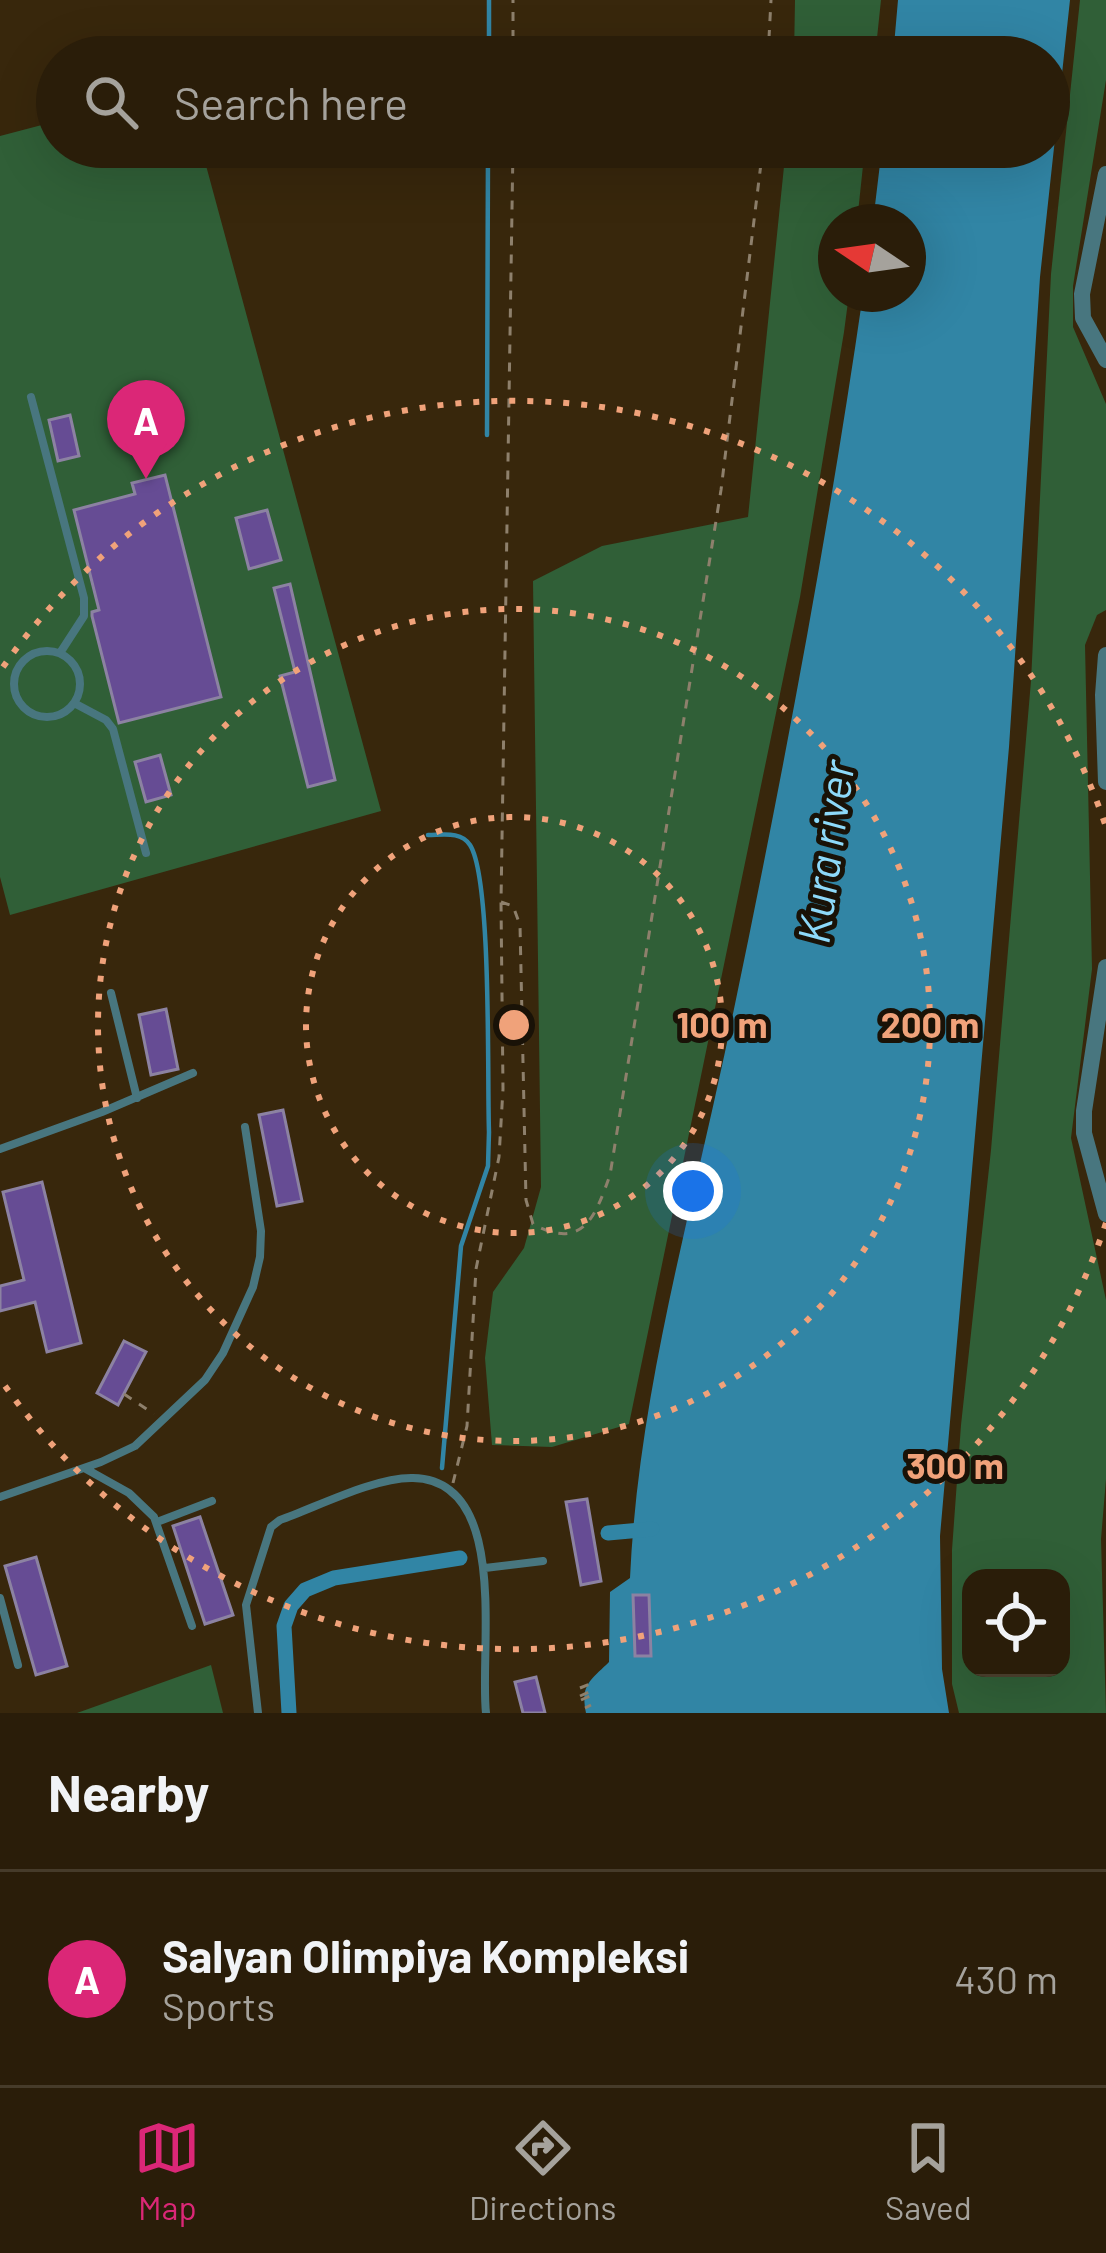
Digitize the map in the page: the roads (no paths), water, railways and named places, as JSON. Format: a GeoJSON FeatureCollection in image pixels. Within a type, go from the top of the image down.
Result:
{"type":"FeatureCollection","features":[{"type":"Feature","properties":{"kind":"street"},"geometry":{"type":"LineString","coordinates":[[1106,174],[1082,294],[1083,318],[1106,360]]}},
{"type":"Feature","properties":{"kind":"street"},"geometry":{"type":"LineString","coordinates":[[1106,655],[1102,695],[1106,782]]}},
{"type":"Feature","properties":{"kind":"street"},"geometry":{"type":"LineString","coordinates":[[1106,968],[1103,1028],[1084,1111],[1084,1133],[1106,1214]]}},
{"type":"Feature","properties":{"kind":"lane"},"geometry":{"type":"LineString","coordinates":[[31,397],[84,598],[84,616],[60,653]]}},
{"type":"Feature","properties":{"kind":"lane"},"geometry":{"type":"LineString","coordinates":[[60,653],[80,675],[79,694],[57,716],[36,716],[15,693],[16,672],[29,656],[60,653]]}},
{"type":"Feature","properties":{"kind":"lane"},"geometry":{"type":"LineString","coordinates":[[0,697],[15,693]]}},
{"type":"Feature","properties":{"kind":"lane"},"geometry":{"type":"LineString","coordinates":[[74,703],[106,720],[113,729],[146,853]]}},
{"type":"Feature","properties":{"kind":"lane"},"geometry":{"type":"LineString","coordinates":[[111,993],[137,1098]]}},
{"type":"Feature","properties":{"kind":"lane"},"geometry":{"type":"LineString","coordinates":[[0,1149],[193,1073]]}},
{"type":"Feature","properties":{"kind":"lane"},"geometry":{"type":"LineString","coordinates":[[0,1498],[135,1446],[214,1366],[253,1287],[261,1231],[245,1127]]}},
{"type":"Feature","properties":{"kind":"lane"},"geometry":{"type":"LineString","coordinates":[[85,1468],[129,1493],[157,1522],[192,1626]]}},
{"type":"Feature","properties":{"kind":"lane"},"geometry":{"type":"LineString","coordinates":[[258,1713],[246,1606],[272,1527],[280,1520],[397,1479],[416,1478],[451,1491],[475,1526],[485,1568],[486,1713]]}},
{"type":"Feature","properties":{"kind":"lane"},"geometry":{"type":"LineString","coordinates":[[157,1522],[212,1502]]}},
{"type":"Feature","properties":{"kind":"lane"},"geometry":{"type":"LineString","coordinates":[[485,1568],[543,1562]]}},
{"type":"Feature","properties":{"kind":"lane"},"geometry":{"type":"LineString","coordinates":[[0,1598],[18,1665]]}},
{"type":"Feature","properties":{"kind":"water"},"geometry":{"type":"Polygon","coordinates":[[[898,0],[1070,0],[1066,36],[895,36],[898,0]]]}},
{"type":"Feature","properties":{"kind":"water","name":"Kura river"},"geometry":{"type":"Polygon","coordinates":[[[879,168],[1052,168],[1040,277],[1009,747],[940,1536],[942,1669],[949,1713],[586,1713],[586,1689],[609,1662],[610,1592],[630,1578],[654,1379],[782,769],[860,312],[926,312],[926,204],[875,204],[879,168]]]}},
{"type":"Feature","properties":{"kind":"waterway"},"geometry":{"type":"LineString","coordinates":[[489,0],[489,36]]}},
{"type":"Feature","properties":{"kind":"waterway"},"geometry":{"type":"LineString","coordinates":[[487,435],[488,168]]}},
{"type":"Feature","properties":{"kind":"waterway"},"geometry":{"type":"LineString","coordinates":[[428,835],[457,836],[470,845],[482,897],[487,982],[488,1166],[461,1246],[442,1468]]}},
{"type":"Feature","properties":{"kind":"waterway"},"geometry":{"type":"LineString","coordinates":[[608,1533],[652,1529]]}},
{"type":"Feature","properties":{"kind":"waterway"},"geometry":{"type":"LineString","coordinates":[[289,1713],[284,1626],[291,1606],[305,1590],[334,1578],[460,1558]]}},
{"type":"Feature","properties":{"kind":"place","name":"Salyan Olimpiya Kompleksi"},"geometry":{"type":"Point","coordinates":[146,479]}}]}
